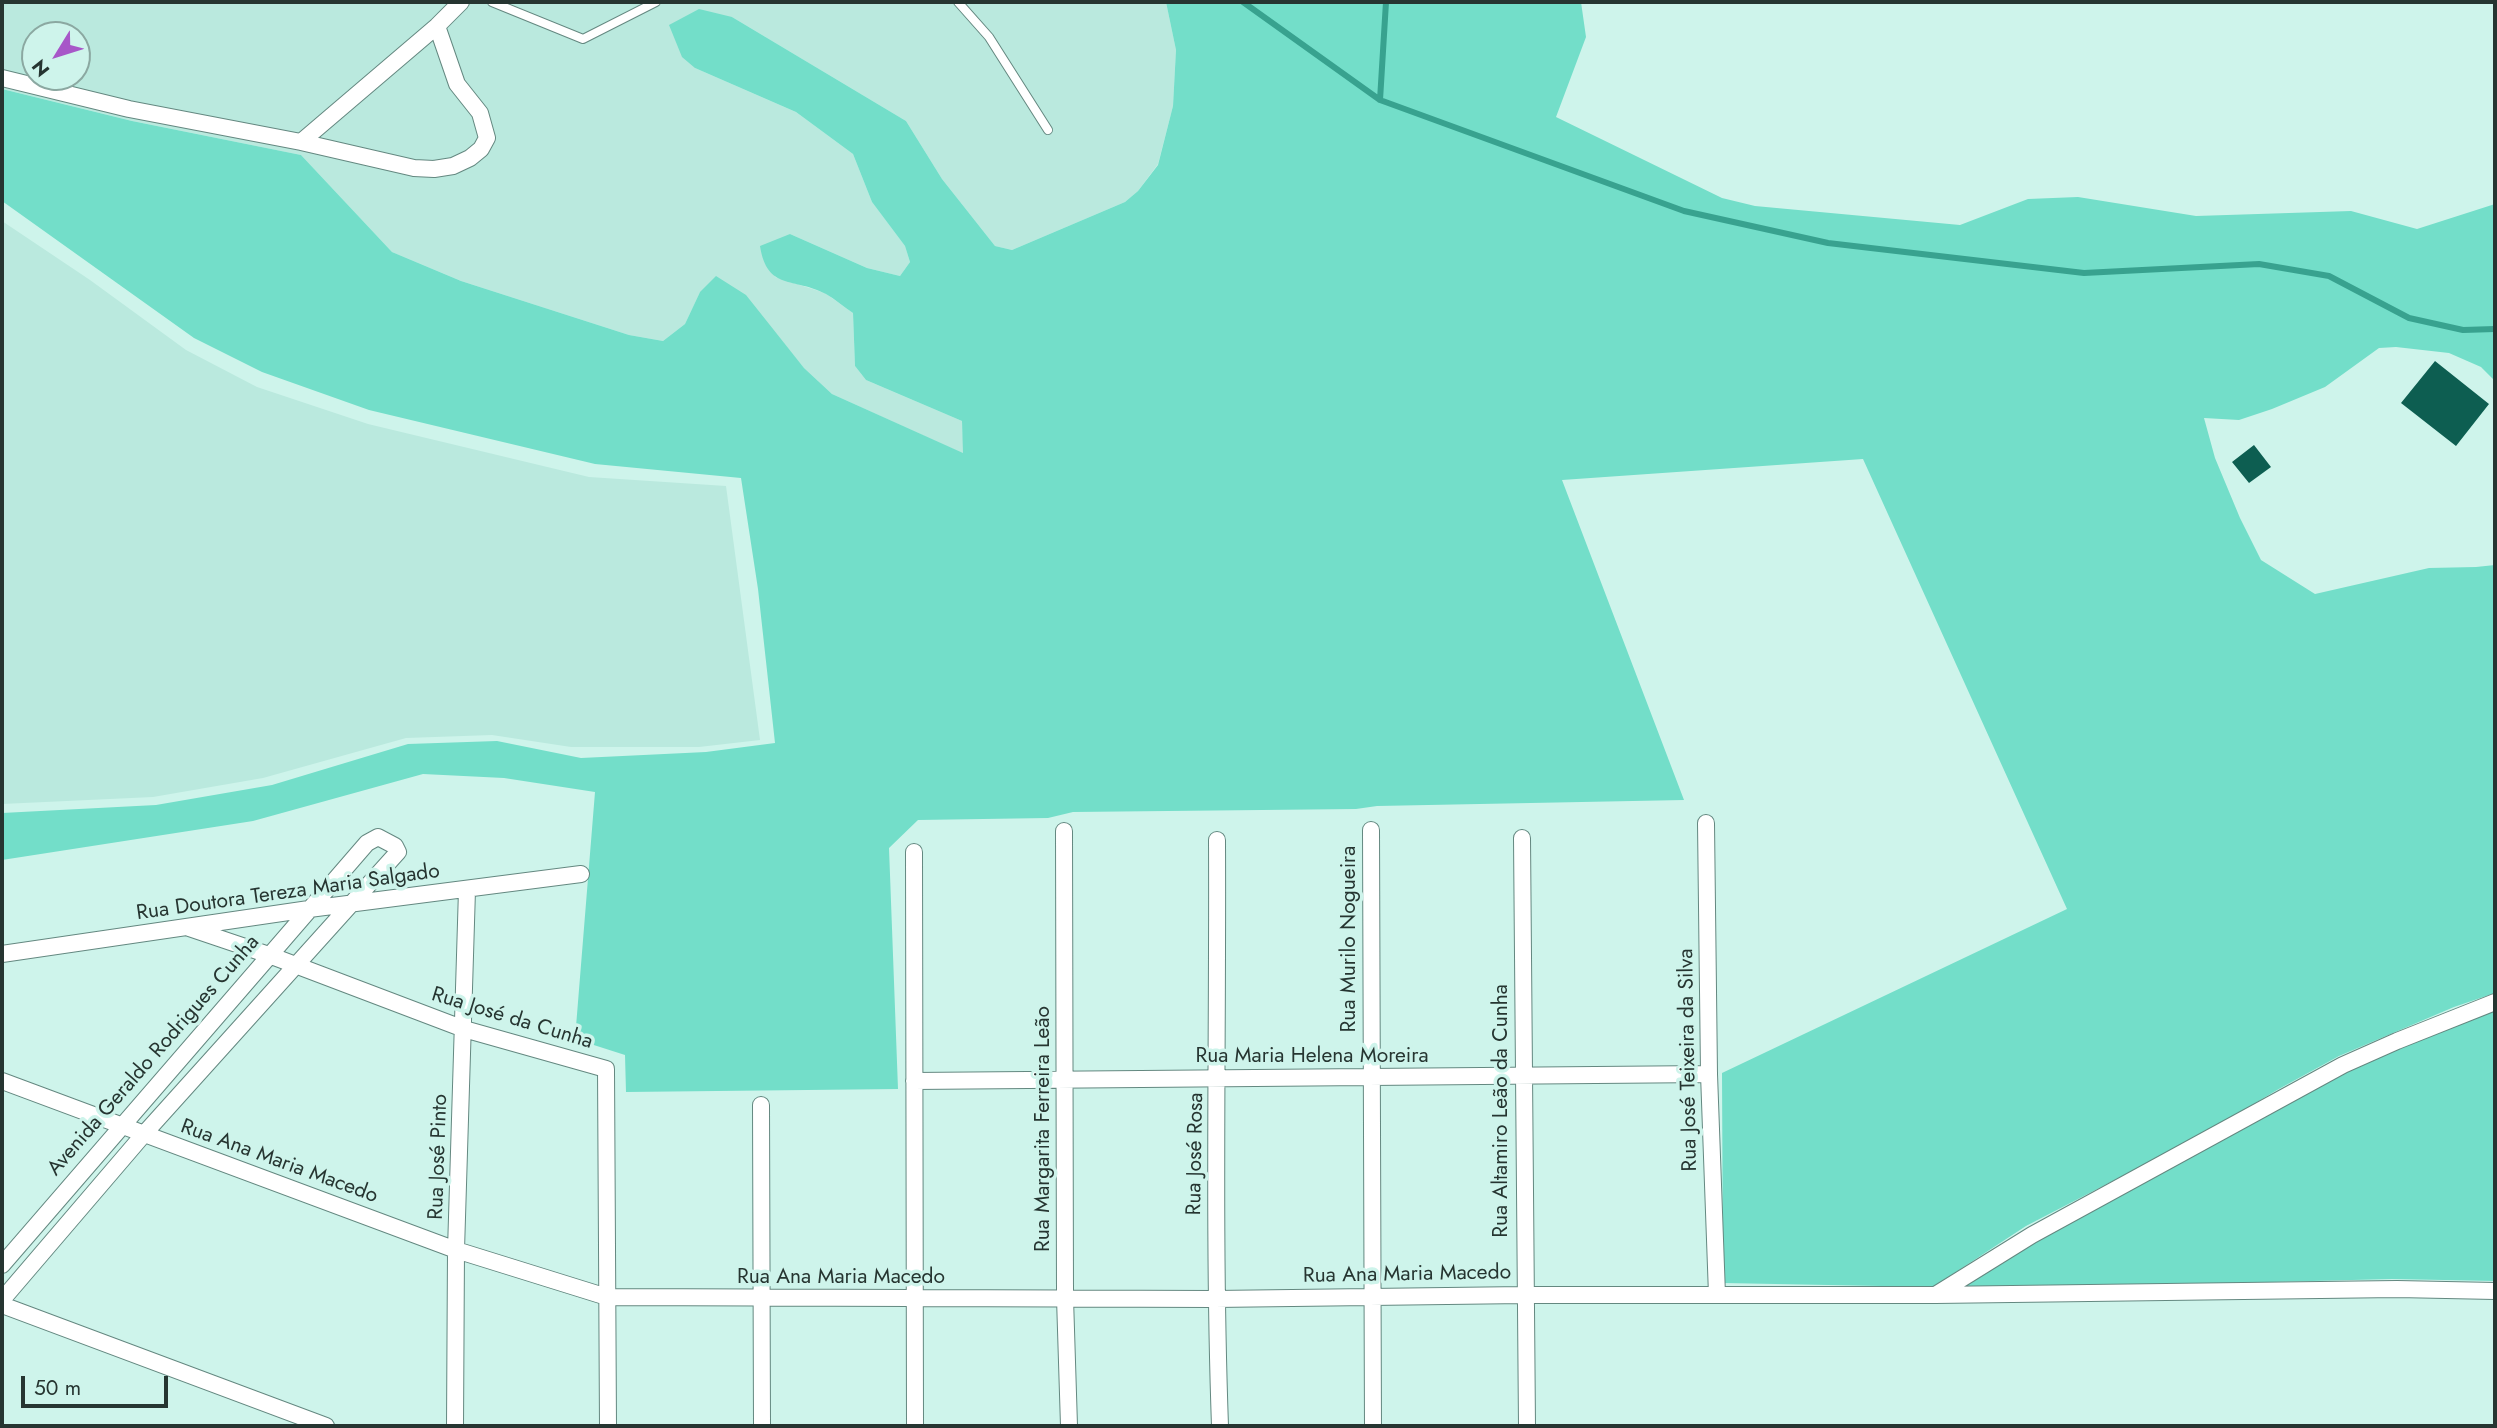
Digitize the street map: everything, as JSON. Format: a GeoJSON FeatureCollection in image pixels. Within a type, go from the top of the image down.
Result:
{"type":"FeatureCollection","features":[{"type":"Feature","properties":{"kind":"street"},"geometry":{"type":"LineString","coordinates":[[301,142],[437,26],[460,2]]}},
{"type":"Feature","properties":{"kind":"street"},"geometry":{"type":"LineString","coordinates":[[2,78],[129,109],[301,142],[414,168],[434,169],[453,166],[470,158],[481,149],[487,138],[480,113],[457,84],[437,26]]}},
{"type":"Feature","properties":{"kind":"street","name":"Rua José Teixeira da Silva"},"geometry":{"type":"LineString","coordinates":[[1706,823],[1709,1074],[1717,1295]]}},
{"type":"Feature","properties":{"kind":"street","name":"Rua Murilo Nogueira"},"geometry":{"type":"LineString","coordinates":[[1371,830],[1373,1426]]}},
{"type":"Feature","properties":{"kind":"street","name":"Rua Margarita Ferreira Leão"},"geometry":{"type":"LineString","coordinates":[[1064,831],[1065,1298],[1069,1426]]}},
{"type":"Feature","properties":{"kind":"street","name":"Avenida Geraldo Rodrigues Cunha"},"geometry":{"type":"LineString","coordinates":[[2,1265],[367,843],[378,837],[396,846],[398,852],[347,906]]}},
{"type":"Feature","properties":{"kind":"street","name":"Rua Altamiro Leão da Cunha"},"geometry":{"type":"LineString","coordinates":[[1522,838],[1527,1426]]}},
{"type":"Feature","properties":{"kind":"street","name":"Rua José Rosa"},"geometry":{"type":"LineString","coordinates":[[1217,840],[1215,1299],[1220,1426]]}},
{"type":"Feature","properties":{"kind":"street"},"geometry":{"type":"LineString","coordinates":[[914,852],[915,1426]]}},
{"type":"Feature","properties":{"kind":"street","name":"Rua Doutora Tereza Maria Salgado"},"geometry":{"type":"LineString","coordinates":[[2,954],[189,929],[309,909],[581,874]]}},
{"type":"Feature","properties":{"kind":"street","name":"Rua José Pinto"},"geometry":{"type":"LineString","coordinates":[[454,1426],[456,1250],[467,890]]}},
{"type":"Feature","properties":{"kind":"street"},"geometry":{"type":"LineString","coordinates":[[326,1426],[2,1302],[144,1134],[347,906]]}},
{"type":"Feature","properties":{"kind":"street","name":"Rua José da Cunha"},"geometry":{"type":"LineString","coordinates":[[189,929],[269,955],[464,1029],[606,1069],[608,1426]]}},
{"type":"Feature","properties":{"kind":"street"},"geometry":{"type":"LineString","coordinates":[[1935,1295],[2032,1234],[2343,1065],[2407,1036],[2495,1002]]}},
{"type":"Feature","properties":{"kind":"street","name":"Rua Maria Helena Moreira"},"geometry":{"type":"LineString","coordinates":[[914,1081],[1709,1074]]}},
{"type":"Feature","properties":{"kind":"street","name":"Rua Ana Maria Macedo"},"geometry":{"type":"LineString","coordinates":[[2,1081],[456,1250],[607,1297],[1215,1299],[2397,1289],[2495,1291]]}},
{"type":"Feature","properties":{"kind":"street"},"geometry":{"type":"LineString","coordinates":[[761,1105],[762,1426]]}},
{"type":"Feature","properties":{"kind":"lane"},"geometry":{"type":"LineString","coordinates":[[492,2],[583,39],[656,2]]}},
{"type":"Feature","properties":{"kind":"lane"},"geometry":{"type":"LineString","coordinates":[[958,2],[989,37],[1048,131]]}},
{"type":"Feature","properties":{"kind":"shaded area"},"geometry":{"type":"Polygon","coordinates":[[[2,2],[1166,2],[1176,50],[1173,106],[1158,164],[1138,191],[1125,202],[1012,250],[995,246],[942,179],[906,121],[732,17],[695,68],[796,112],[853,154],[872,202],[905,246],[910,262],[900,276],[867,268],[790,234],[775,277],[825,293],[853,313],[855,366],[866,380],[962,421],[964,454],[832,394],[804,368],[775,333],[700,292],[685,324],[663,341],[629,335],[461,281],[392,252],[301,155],[132,121],[2,89],[2,2]]]}},
{"type":"Feature","properties":{"kind":"shaded area"},"geometry":{"type":"Polygon","coordinates":[[[2,221],[90,280],[186,350],[257,387],[368,424],[589,477],[726,486],[760,740],[699,747],[571,747],[492,735],[406,738],[263,778],[153,797],[2,804],[2,221]]]}},
{"type":"Feature","properties":{"kind":"green space"},"geometry":{"type":"Polygon","coordinates":[[[1166,2],[1581,2],[1586,37],[1556,117],[1722,198],[1755,206],[1960,225],[2028,199],[2078,197],[2196,216],[2351,211],[2417,229],[2495,204],[2495,381],[2481,367],[2449,353],[2396,347],[2379,348],[2325,387],[2272,409],[2239,420],[2204,418],[2215,458],[2261,560],[2315,594],[2429,568],[2495,565],[2495,993],[2454,1007],[2339,1056],[2207,1132],[2026,1226],[1933,1287],[1723,1283],[1722,1073],[2067,909],[1863,459],[1562,480],[1684,800],[1377,806],[1356,809],[1073,812],[1048,818],[918,820],[889,848],[898,1089],[626,1092],[625,1055],[575,1039],[595,792],[504,778],[423,774],[253,821],[2,860],[2,813],[156,805],[272,785],[408,744],[497,741],[581,758],[706,752],[775,743],[758,589],[741,478],[595,464],[369,410],[262,372],[194,338],[2,201],[2,89],[132,121],[301,155],[392,252],[461,281],[629,335],[663,341],[685,324],[700,292],[716,276],[746,295],[804,368],[832,394],[963,453],[962,421],[866,380],[855,366],[853,313],[826,294],[784,281],[769,270],[764,260],[760,246],[790,234],[867,268],[900,276],[910,262],[905,246],[872,202],[853,154],[796,112],[695,68],[682,57],[669,25],[699,9],[732,17],[906,121],[942,179],[995,246],[1012,250],[1125,202],[1138,191],[1158,165],[1173,106],[1176,50],[1166,2]]]}},
{"type":"Feature","properties":{"kind":"green space"},"geometry":{"type":"Polygon","coordinates":[[[2495,1007],[2495,1281],[2392,1279],[1952,1290],[2036,1239],[2348,1070],[2495,1007]]]}},
{"type":"Feature","properties":{"kind":"building"},"geometry":{"type":"Polygon","coordinates":[[[2435,361],[2489,404],[2456,446],[2401,403],[2435,361]]]}},
{"type":"Feature","properties":{"kind":"building"},"geometry":{"type":"Polygon","coordinates":[[[2254,445],[2271,467],[2249,483],[2232,462],[2254,445]]]}},
{"type":"Feature","properties":{"kind":"waterway"},"geometry":{"type":"LineString","coordinates":[[1243,2],[1380,100],[1684,211],[1828,243],[2084,273],[2259,264],[2329,276],[2409,318],[2463,330],[2495,329]]}},
{"type":"Feature","properties":{"kind":"waterway"},"geometry":{"type":"LineString","coordinates":[[1380,100],[1386,2]]}}]}
